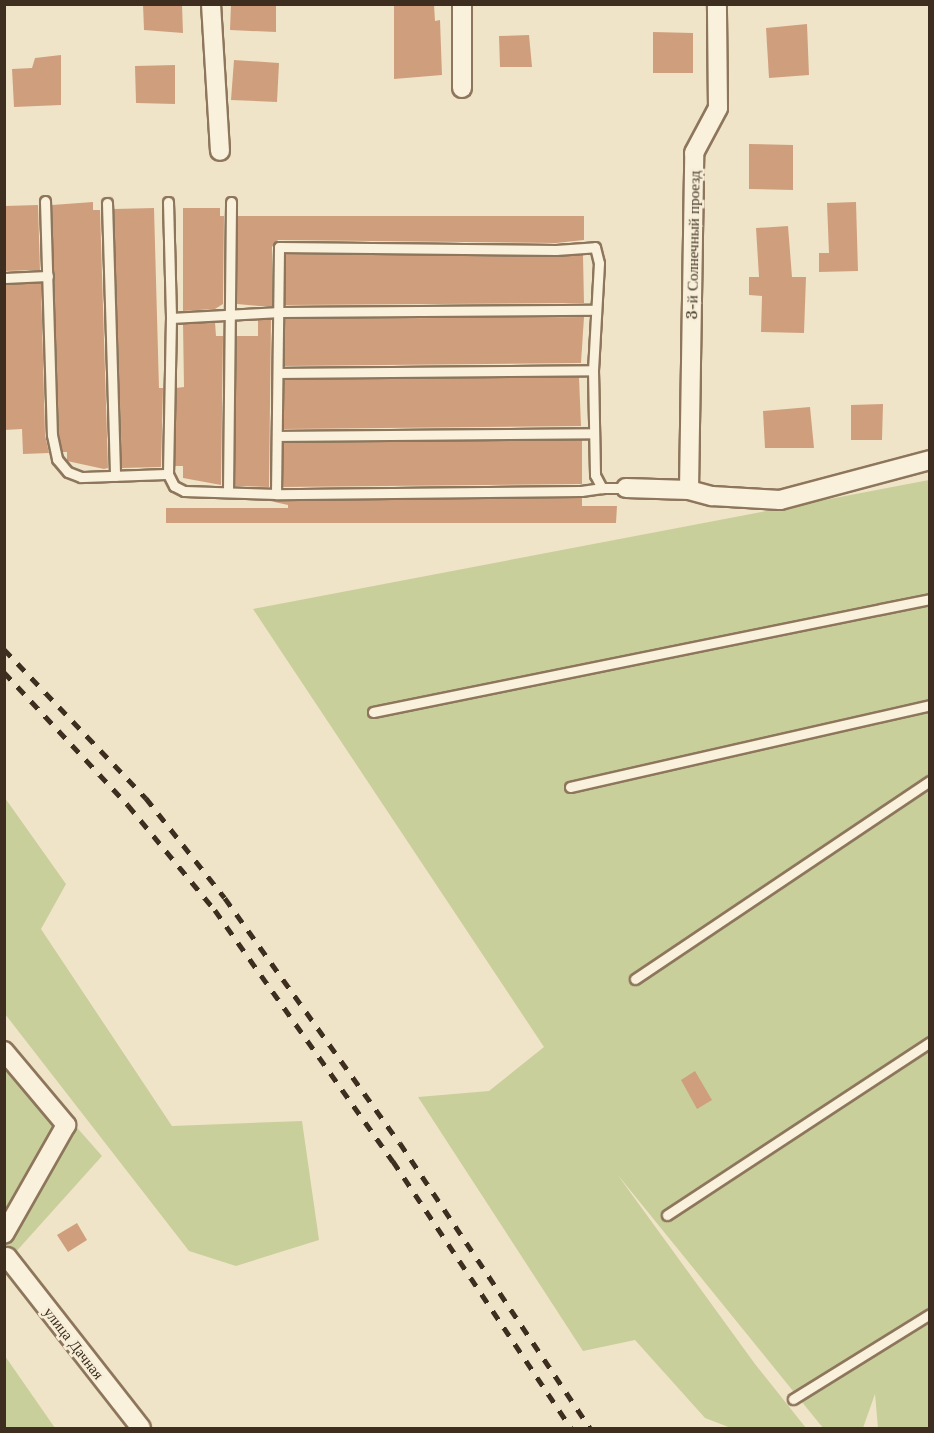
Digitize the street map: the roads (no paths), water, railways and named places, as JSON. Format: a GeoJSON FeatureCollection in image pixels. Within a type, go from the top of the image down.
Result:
{"type":"FeatureCollection","features":[{"type":"Feature","properties":{"kind":"street"},"geometry":{"type":"LineString","coordinates":[[211,4],[220,150]]}},
{"type":"Feature","properties":{"kind":"street"},"geometry":{"type":"LineString","coordinates":[[462,4],[462,88]]}},
{"type":"Feature","properties":{"kind":"street","name":"3-й Солнечный проезд"},"geometry":{"type":"LineString","coordinates":[[689,490],[694,153],[718,108],[717,4]]}},
{"type":"Feature","properties":{"kind":"street"},"geometry":{"type":"LineString","coordinates":[[626,488],[689,490],[712,496],[780,500],[930,460]]}},
{"type":"Feature","properties":{"kind":"street"},"geometry":{"type":"LineString","coordinates":[[4,1051],[66,1125],[4,1234]]}},
{"type":"Feature","properties":{"kind":"street","name":"улица Дачная"},"geometry":{"type":"LineString","coordinates":[[6,1259],[141,1428]]}},
{"type":"Feature","properties":{"kind":"lane"},"geometry":{"type":"LineString","coordinates":[[45,201],[52,435],[57,459],[68,472],[81,477],[168,474]]}},
{"type":"Feature","properties":{"kind":"lane"},"geometry":{"type":"LineString","coordinates":[[168,202],[171,318],[168,474],[178,489],[276,494],[522,493],[626,488]]}},
{"type":"Feature","properties":{"kind":"lane"},"geometry":{"type":"LineString","coordinates":[[228,492],[231,202]]}},
{"type":"Feature","properties":{"kind":"lane"},"geometry":{"type":"LineString","coordinates":[[107,203],[115,476]]}},
{"type":"Feature","properties":{"kind":"lane"},"geometry":{"type":"LineString","coordinates":[[276,494],[279,247],[556,250],[595,247],[599,263],[592,433],[595,475],[602,488]]}},
{"type":"Feature","properties":{"kind":"lane"},"geometry":{"type":"LineString","coordinates":[[4,278],[48,276]]}},
{"type":"Feature","properties":{"kind":"lane"},"geometry":{"type":"LineString","coordinates":[[171,318],[231,317],[280,312],[596,310]]}},
{"type":"Feature","properties":{"kind":"lane"},"geometry":{"type":"LineString","coordinates":[[278,373],[593,370]]}},
{"type":"Feature","properties":{"kind":"lane"},"geometry":{"type":"LineString","coordinates":[[277,436],[592,433]]}},
{"type":"Feature","properties":{"kind":"lane"},"geometry":{"type":"LineString","coordinates":[[374,712],[930,599]]}},
{"type":"Feature","properties":{"kind":"lane"},"geometry":{"type":"LineString","coordinates":[[570,787],[930,705]]}},
{"type":"Feature","properties":{"kind":"lane"},"geometry":{"type":"LineString","coordinates":[[635,979],[930,781]]}},
{"type":"Feature","properties":{"kind":"lane"},"geometry":{"type":"LineString","coordinates":[[667,1215],[930,1042]]}},
{"type":"Feature","properties":{"kind":"lane"},"geometry":{"type":"LineString","coordinates":[[793,1400],[930,1314]]}},
{"type":"Feature","properties":{"kind":"railway"},"geometry":{"type":"LineString","coordinates":[[4,649],[146,798],[225,898],[400,1143],[590,1428]]}},
{"type":"Feature","properties":{"kind":"railway"},"geometry":{"type":"LineString","coordinates":[[4,672],[128,805],[215,910],[393,1161],[571,1428]]}}]}
